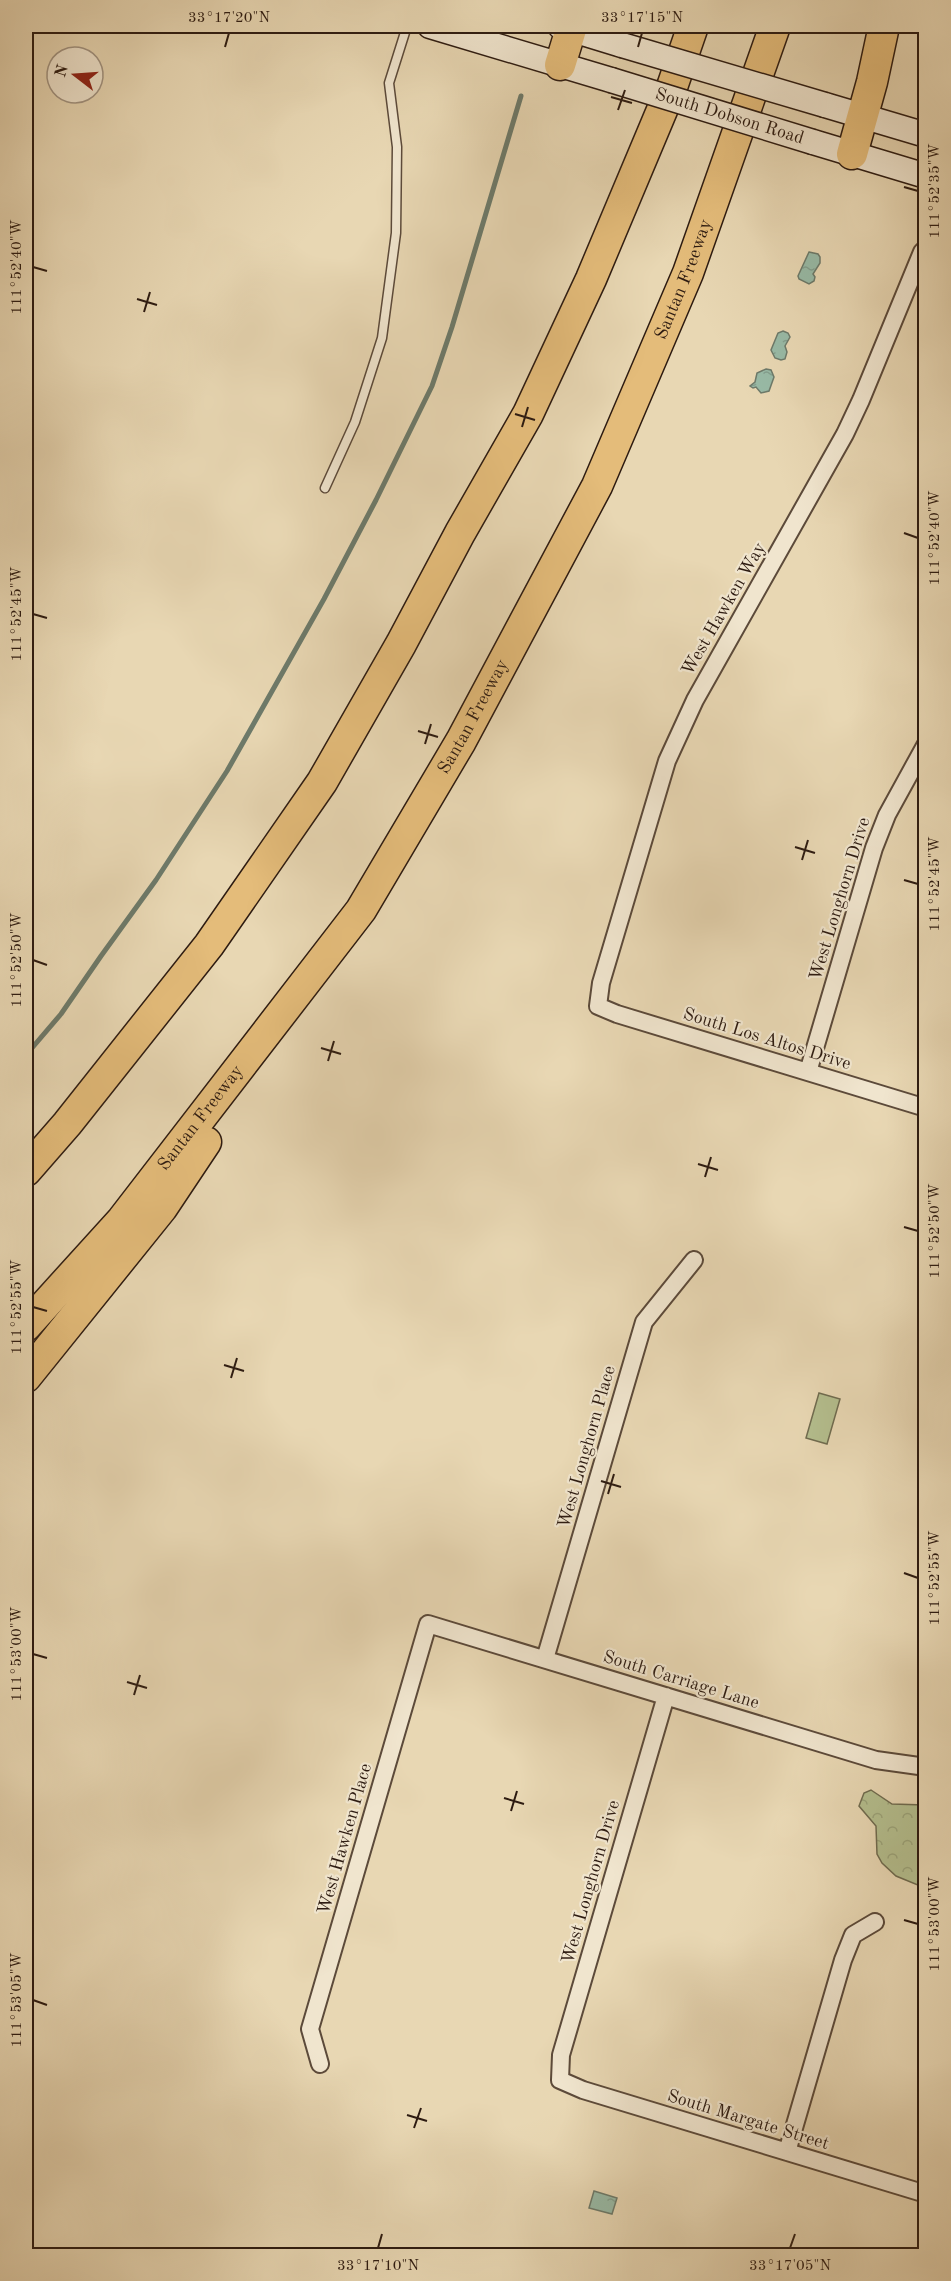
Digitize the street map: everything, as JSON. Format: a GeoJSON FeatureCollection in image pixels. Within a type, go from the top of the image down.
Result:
{"type":"FeatureCollection","features":[{"type":"Feature","properties":{"kind":"highway"},"geometry":{"type":"LineString","coordinates":[[26,1171],[67,1124],[210,945],[322,782],[533,404],[591,279],[673,84],[693,26]]}},
{"type":"Feature","properties":{"kind":"highway","name":"Santan Freeway"},"geometry":{"type":"LineString","coordinates":[[26,1326],[122,1220],[361,910],[461,741],[597,486],[688,273],[775,26]]}},
{"type":"Feature","properties":{"kind":"highway"},"geometry":{"type":"LineString","coordinates":[[852,154],[884,26]]}},
{"type":"Feature","properties":{"kind":"highway"},"geometry":{"type":"LineString","coordinates":[[560,65],[568,27]]}},
{"type":"Feature","properties":{"kind":"highway"},"geometry":{"type":"LineString","coordinates":[[26,1377],[162,1208],[361,910]]}},
{"type":"Feature","properties":{"kind":"highway"},"geometry":{"type":"LineString","coordinates":[[26,1163],[67,1124]]}},
{"type":"Feature","properties":{"kind":"main road","name":"South Dobson Road"},"geometry":{"type":"LineString","coordinates":[[430,26],[926,176]]}},
{"type":"Feature","properties":{"kind":"main road"},"geometry":{"type":"LineString","coordinates":[[568,27],[926,135]]}},
{"type":"Feature","properties":{"kind":"street","name":"West Hawken Way"},"geometry":{"type":"LineString","coordinates":[[598,1006],[601,983],[667,761],[678,735],[695,700],[845,434],[922,252],[926,248]]}},
{"type":"Feature","properties":{"kind":"street","name":"West Longhorn Drive"},"geometry":{"type":"LineString","coordinates":[[808,1072],[874,848],[887,815],[926,744]]}},
{"type":"Feature","properties":{"kind":"street","name":"South Los Altos Drive"},"geometry":{"type":"LineString","coordinates":[[598,1006],[617,1014],[926,1108]]}},
{"type":"Feature","properties":{"kind":"street","name":"West Longhorn Place"},"geometry":{"type":"LineString","coordinates":[[545,1659],[644,1322],[694,1260]]}},
{"type":"Feature","properties":{"kind":"street","name":"South Carriage Lane"},"geometry":{"type":"LineString","coordinates":[[428,1624],[876,1760],[925,1762]]}},
{"type":"Feature","properties":{"kind":"street","name":"West Hawken Place"},"geometry":{"type":"LineString","coordinates":[[320,2064],[310,2029],[428,1624]]}},
{"type":"Feature","properties":{"kind":"street","name":"West Longhorn Drive"},"geometry":{"type":"LineString","coordinates":[[560,2080],[561,2055],[666,1696]]}},
{"type":"Feature","properties":{"kind":"street"},"geometry":{"type":"LineString","coordinates":[[787,2152],[843,1960],[853,1935],[875,1922]]}},
{"type":"Feature","properties":{"kind":"street","name":"South Margate Street"},"geometry":{"type":"LineString","coordinates":[[560,2080],[583,2090],[926,2194]]}},
{"type":"Feature","properties":{"kind":"lane"},"geometry":{"type":"LineString","coordinates":[[325,488],[355,422],[382,338],[397,224],[397,147],[389,83],[407,26]]}},
{"type":"Feature","properties":{"kind":"green space"},"geometry":{"type":"Polygon","coordinates":[[[819,1393],[840,1399],[827,1444],[806,1438],[819,1393]]]}},
{"type":"Feature","properties":{"kind":"green space"},"geometry":{"type":"Polygon","coordinates":[[[871,1790],[892,1804],[925,1805],[925,1888],[896,1876],[882,1863],[877,1854],[876,1826],[859,1806],[864,1793],[871,1790]]]}},
{"type":"Feature","properties":{"kind":"water"},"geometry":{"type":"Polygon","coordinates":[[[809,252],[818,254],[820,263],[813,274],[814,281],[809,284],[799,279],[798,276],[809,252]]]}},
{"type":"Feature","properties":{"kind":"water"},"geometry":{"type":"Polygon","coordinates":[[[783,331],[790,337],[785,346],[787,352],[785,359],[781,360],[775,358],[771,350],[778,333],[783,331]]]}},
{"type":"Feature","properties":{"kind":"water"},"geometry":{"type":"Polygon","coordinates":[[[766,369],[771,370],[774,377],[769,391],[761,393],[756,387],[750,386],[755,382],[757,373],[766,369]]]}},
{"type":"Feature","properties":{"kind":"water"},"geometry":{"type":"Polygon","coordinates":[[[594,2191],[617,2198],[612,2214],[589,2208],[594,2191]]]}},
{"type":"Feature","properties":{"kind":"waterway"},"geometry":{"type":"LineString","coordinates":[[26,1055],[61,1014],[156,880],[227,771],[324,599],[376,500],[432,386],[452,327],[521,96]]}}]}
